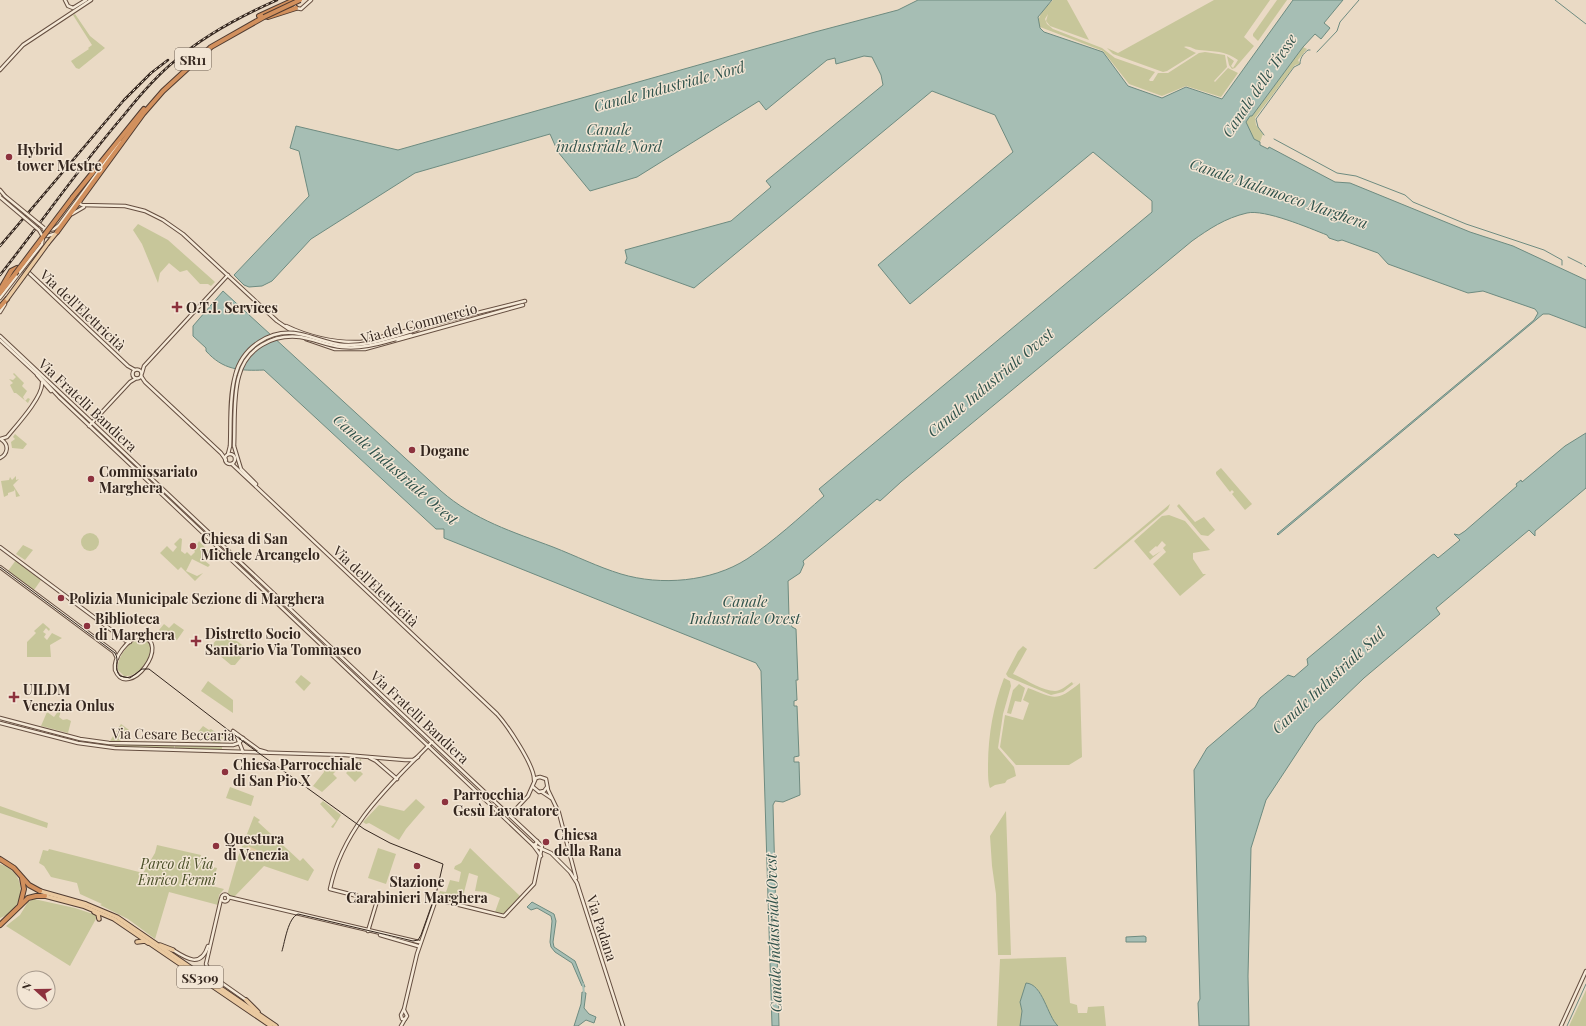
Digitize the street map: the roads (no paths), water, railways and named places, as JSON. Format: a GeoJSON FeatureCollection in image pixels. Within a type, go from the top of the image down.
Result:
{"type":"FeatureCollection","features":[{"type":"Feature","properties":{"kind":"highway","name":"SR11"},"geometry":{"type":"LineString","coordinates":[[263,16],[294,0]]}},
{"type":"Feature","properties":{"kind":"highway"},"geometry":{"type":"LineString","coordinates":[[254,20],[275,6],[294,0]]}},
{"type":"Feature","properties":{"kind":"highway","name":"SR11"},"geometry":{"type":"LineString","coordinates":[[116,147],[160,91],[192,60],[229,33],[254,20],[300,0]]}},
{"type":"Feature","properties":{"kind":"highway"},"geometry":{"type":"LineString","coordinates":[[254,20],[296,8]]}},
{"type":"Feature","properties":{"kind":"highway"},"geometry":{"type":"LineString","coordinates":[[57,232],[116,147]]}},
{"type":"Feature","properties":{"kind":"highway"},"geometry":{"type":"LineString","coordinates":[[1,294],[15,274],[116,147]]}},
{"type":"Feature","properties":{"kind":"highway"},"geometry":{"type":"LineString","coordinates":[[1,294],[11,271],[17,268]]}},
{"type":"Feature","properties":{"kind":"highway"},"geometry":{"type":"LineString","coordinates":[[0,310],[7,299]]}},
{"type":"Feature","properties":{"kind":"highway"},"geometry":{"type":"LineString","coordinates":[[0,860],[14,868],[21,876],[24,889],[20,907],[0,925]]}},
{"type":"Feature","properties":{"kind":"highway","name":"SS309"},"geometry":{"type":"LineString","coordinates":[[21,876],[29,885],[40,891]]}},
{"type":"Feature","properties":{"kind":"highway","name":"SS309"},"geometry":{"type":"LineString","coordinates":[[20,907],[30,897],[45,896]]}},
{"type":"Feature","properties":{"kind":"highway"},"geometry":{"type":"LineString","coordinates":[[0,920],[9,917]]}},
{"type":"Feature","properties":{"kind":"main road"},"geometry":{"type":"LineString","coordinates":[[7,299],[57,232]]}},
{"type":"Feature","properties":{"kind":"main road","name":"SS309"},"geometry":{"type":"LineString","coordinates":[[40,891],[79,901],[126,922],[156,945],[271,1026]]}},
{"type":"Feature","properties":{"kind":"main road","name":"SS309"},"geometry":{"type":"LineString","coordinates":[[45,896],[83,906],[114,919],[156,945],[276,1026]]}},
{"type":"Feature","properties":{"kind":"main road"},"geometry":{"type":"LineString","coordinates":[[83,906],[96,913],[99,919]]}},
{"type":"Feature","properties":{"kind":"main road"},"geometry":{"type":"LineString","coordinates":[[138,942],[146,942],[173,950]]}},
{"type":"Feature","properties":{"kind":"main road"},"geometry":{"type":"LineString","coordinates":[[246,1000],[265,1018]]}},
{"type":"Feature","properties":{"kind":"street"},"geometry":{"type":"LineString","coordinates":[[65,0],[71,10]]}},
{"type":"Feature","properties":{"kind":"street"},"geometry":{"type":"LineString","coordinates":[[0,70],[23,45],[86,0]]}},
{"type":"Feature","properties":{"kind":"street"},"geometry":{"type":"LineString","coordinates":[[71,10],[91,0]]}},
{"type":"Feature","properties":{"kind":"street"},"geometry":{"type":"LineString","coordinates":[[294,0],[294,5],[296,8],[301,9],[308,0]]}},
{"type":"Feature","properties":{"kind":"street"},"geometry":{"type":"LineString","coordinates":[[306,4],[308,0]]}},
{"type":"Feature","properties":{"kind":"street"},"geometry":{"type":"LineString","coordinates":[[44,228],[52,230],[57,228],[116,147]]}},
{"type":"Feature","properties":{"kind":"street"},"geometry":{"type":"LineString","coordinates":[[0,191],[44,228],[50,236]]}},
{"type":"Feature","properties":{"kind":"street"},"geometry":{"type":"LineString","coordinates":[[0,197],[39,230],[47,236],[50,236]]}},
{"type":"Feature","properties":{"kind":"street"},"geometry":{"type":"LineString","coordinates":[[80,200],[81,205],[87,206]]}},
{"type":"Feature","properties":{"kind":"street","name":"Via del Commercio"},"geometry":{"type":"LineString","coordinates":[[67,218],[76,210],[87,206],[100,204],[119,205],[138,209],[163,220],[179,231],[277,321],[303,338],[320,345],[339,349],[369,348],[523,305]]}},
{"type":"Feature","properties":{"kind":"street"},"geometry":{"type":"LineString","coordinates":[[1,294],[43,242],[43,236],[39,230]]}},
{"type":"Feature","properties":{"kind":"street"},"geometry":{"type":"LineString","coordinates":[[48,243],[50,236],[57,232]]}},
{"type":"Feature","properties":{"kind":"street","name":"Via dell'Elettricità"},"geometry":{"type":"LineString","coordinates":[[17,268],[26,270],[128,366],[137,370],[142,375]]}},
{"type":"Feature","properties":{"kind":"street"},"geometry":{"type":"LineString","coordinates":[[1,294],[20,272]]}},
{"type":"Feature","properties":{"kind":"street"},"geometry":{"type":"LineString","coordinates":[[135,378],[137,370],[144,367],[228,275]]}},
{"type":"Feature","properties":{"kind":"street","name":"Via del Commercio"},"geometry":{"type":"LineString","coordinates":[[277,321],[307,334],[342,342],[368,341],[525,301]]}},
{"type":"Feature","properties":{"kind":"street"},"geometry":{"type":"LineString","coordinates":[[396,338],[425,327]]}},
{"type":"Feature","properties":{"kind":"street"},"geometry":{"type":"LineString","coordinates":[[237,468],[232,446],[239,375],[246,360],[262,345],[273,339],[289,337],[305,338],[334,346],[357,348],[426,332]]}},
{"type":"Feature","properties":{"kind":"street","name":"Via Fratelli Bandiera"},"geometry":{"type":"LineString","coordinates":[[0,336],[537,841],[543,849]]}},
{"type":"Feature","properties":{"kind":"street","name":"Via Fratelli Bandiera"},"geometry":{"type":"LineString","coordinates":[[0,340],[36,373],[89,426],[533,844],[541,856]]}},
{"type":"Feature","properties":{"kind":"street"},"geometry":{"type":"LineString","coordinates":[[144,367],[142,375],[145,382]]}},
{"type":"Feature","properties":{"kind":"street","name":"Via Fratelli Bandiera"},"geometry":{"type":"LineString","coordinates":[[36,373],[42,383],[59,397]]}},
{"type":"Feature","properties":{"kind":"street"},"geometry":{"type":"LineString","coordinates":[[89,426],[130,382],[142,375]]}},
{"type":"Feature","properties":{"kind":"street"},"geometry":{"type":"LineString","coordinates":[[135,378],[145,382],[221,453],[226,460]]}},
{"type":"Feature","properties":{"kind":"street"},"geometry":{"type":"LineString","coordinates":[[0,439],[6,438],[36,398],[41,390],[42,383]]}},
{"type":"Feature","properties":{"kind":"street"},"geometry":{"type":"LineString","coordinates":[[0,439],[5,442],[7,447],[5,454],[0,458]]}},
{"type":"Feature","properties":{"kind":"street"},"geometry":{"type":"LineString","coordinates":[[226,460],[232,446]]}},
{"type":"Feature","properties":{"kind":"street"},"geometry":{"type":"LineString","coordinates":[[232,446],[241,469],[255,483],[256,486]]}},
{"type":"Feature","properties":{"kind":"street"},"geometry":{"type":"LineString","coordinates":[[221,453],[234,455]]}},
{"type":"Feature","properties":{"kind":"street","name":"Via dell'Elettricità"},"geometry":{"type":"LineString","coordinates":[[226,460],[237,468],[501,718],[532,770]]}},
{"type":"Feature","properties":{"kind":"street"},"geometry":{"type":"LineString","coordinates":[[232,464],[235,461]]}},
{"type":"Feature","properties":{"kind":"street"},"geometry":{"type":"LineString","coordinates":[[0,547],[126,641],[130,642]]}},
{"type":"Feature","properties":{"kind":"street"},"geometry":{"type":"LineString","coordinates":[[0,567],[114,652],[117,658]]}},
{"type":"Feature","properties":{"kind":"street"},"geometry":{"type":"LineString","coordinates":[[140,636],[146,637],[151,642],[152,653],[142,670],[132,678],[120,678],[114,668],[117,658],[130,642],[140,636]]}},
{"type":"Feature","properties":{"kind":"street","name":"Via Cesare Beccaria"},"geometry":{"type":"LineString","coordinates":[[0,718],[98,741],[119,743],[223,745],[234,745],[239,742],[243,752]]}},
{"type":"Feature","properties":{"kind":"street","name":"Via Cesare Beccaria"},"geometry":{"type":"LineString","coordinates":[[0,723],[97,747],[249,753],[256,747]]}},
{"type":"Feature","properties":{"kind":"street"},"geometry":{"type":"LineString","coordinates":[[243,738],[239,742],[233,731],[256,747],[269,753]]}},
{"type":"Feature","properties":{"kind":"street"},"geometry":{"type":"LineString","coordinates":[[62,739],[64,734]]}},
{"type":"Feature","properties":{"kind":"street","name":"Via Cesare Beccaria"},"geometry":{"type":"LineString","coordinates":[[97,747],[99,744],[98,741]]}},
{"type":"Feature","properties":{"kind":"street"},"geometry":{"type":"LineString","coordinates":[[368,931],[377,901],[330,889],[342,854],[356,826],[369,808],[432,742]]}},
{"type":"Feature","properties":{"kind":"street"},"geometry":{"type":"LineString","coordinates":[[249,753],[367,757],[405,760],[413,760],[418,757]]}},
{"type":"Feature","properties":{"kind":"street"},"geometry":{"type":"LineString","coordinates":[[367,757],[376,760],[397,779]]}},
{"type":"Feature","properties":{"kind":"street"},"geometry":{"type":"LineString","coordinates":[[532,770],[546,779],[547,788],[559,813],[577,883]]}},
{"type":"Feature","properties":{"kind":"street"},"geometry":{"type":"LineString","coordinates":[[511,817],[513,812],[528,796],[533,786],[534,780],[532,770]]}},
{"type":"Feature","properties":{"kind":"street"},"geometry":{"type":"LineString","coordinates":[[534,780],[540,776]]}},
{"type":"Feature","properties":{"kind":"street"},"geometry":{"type":"LineString","coordinates":[[533,786],[552,800]]}},
{"type":"Feature","properties":{"kind":"street"},"geometry":{"type":"LineString","coordinates":[[528,796],[547,788]]}},
{"type":"Feature","properties":{"kind":"street"},"geometry":{"type":"LineString","coordinates":[[505,812],[513,812]]}},
{"type":"Feature","properties":{"kind":"street"},"geometry":{"type":"LineString","coordinates":[[533,844],[536,844],[537,841]]}},
{"type":"Feature","properties":{"kind":"street","name":"Via Fratelli Bandiera"},"geometry":{"type":"LineString","coordinates":[[533,844],[543,849]]}},
{"type":"Feature","properties":{"kind":"street"},"geometry":{"type":"LineString","coordinates":[[402,1025],[404,1009],[419,944],[424,936],[433,905],[437,900],[497,915],[506,914],[534,884],[543,849]]}},
{"type":"Feature","properties":{"kind":"street","name":"Via Padana"},"geometry":{"type":"LineString","coordinates":[[543,849],[551,853],[570,872],[577,883],[623,1026]]}},
{"type":"Feature","properties":{"kind":"street"},"geometry":{"type":"LineString","coordinates":[[541,856],[545,853],[551,853]]}},
{"type":"Feature","properties":{"kind":"street"},"geometry":{"type":"LineString","coordinates":[[246,1000],[212,976],[207,968],[206,957],[213,930],[220,905],[225,899],[233,899],[419,944]]}},
{"type":"Feature","properties":{"kind":"street"},"geometry":{"type":"LineString","coordinates":[[173,950],[190,960],[199,959],[205,954],[213,930]]}},
{"type":"Feature","properties":{"kind":"street"},"geometry":{"type":"LineString","coordinates":[[1561,1026],[1586,971]]}},
{"type":"Feature","properties":{"kind":"street"},"geometry":{"type":"LineString","coordinates":[[1561,1026],[1586,974]]}},
{"type":"Feature","properties":{"kind":"street"},"geometry":{"type":"LineString","coordinates":[[403,1019],[407,1016],[404,1013]]}},
{"type":"Feature","properties":{"kind":"water"},"geometry":{"type":"Polygon","coordinates":[[[918,0],[1052,0],[1038,17],[1040,28],[1044,32],[1103,52],[1128,86],[1162,98],[1186,87],[1222,99],[1293,0],[1343,0],[1324,23],[1330,28],[1321,39],[1315,34],[1303,47],[1246,122],[1254,139],[1260,142],[1260,145],[1268,149],[1269,147],[1335,182],[1350,183],[1470,232],[1513,246],[1586,280],[1586,328],[1549,314],[1543,314],[1278,535],[1277,534],[1534,320],[1538,313],[1535,309],[1483,291],[1468,293],[1388,264],[1378,253],[1342,240],[1338,241],[1329,238],[1327,235],[1275,216],[1255,213],[1239,215],[1218,224],[1192,241],[880,501],[877,499],[803,561],[804,564],[800,573],[788,581],[789,618],[792,627],[796,629],[798,680],[796,680],[797,700],[794,701],[794,706],[797,706],[799,756],[794,757],[794,762],[799,762],[800,795],[783,802],[775,801],[773,805],[779,1026],[772,1026],[761,671],[756,663],[444,538],[444,529],[436,529],[264,370],[247,370],[225,366],[212,357],[206,351],[206,348],[193,336],[193,326],[223,291],[441,491],[480,518],[604,568],[636,578],[669,581],[686,580],[718,573],[733,567],[767,545],[786,529],[824,496],[819,489],[1152,212],[1152,201],[1093,152],[910,304],[878,265],[1013,152],[995,115],[932,91],[694,288],[625,263],[627,258],[625,250],[731,221],[771,187],[766,181],[883,85],[881,75],[872,57],[864,56],[836,64],[835,58],[827,60],[766,110],[759,101],[637,177],[590,191],[558,152],[550,134],[415,173],[311,239],[272,281],[262,286],[249,287],[244,285],[234,275],[309,196],[299,151],[290,148],[296,126],[398,150],[898,10],[918,0]]]}},
{"type":"Feature","properties":{"kind":"water","name":"Canale Industriale Sud"},"geometry":{"type":"Polygon","coordinates":[[[1586,433],[1586,488],[1535,531],[1535,536],[1529,530],[1436,608],[1440,614],[1364,678],[1316,724],[1266,800],[1251,848],[1248,976],[1249,1026],[1199,1026],[1198,1003],[1200,999],[1194,770],[1207,748],[1255,707],[1260,698],[1288,675],[1294,677],[1308,665],[1307,659],[1432,555],[1434,554],[1438,558],[1460,540],[1454,534],[1459,535],[1465,531],[1517,486],[1516,484],[1521,480],[1522,482],[1565,446],[1586,433]]]}},
{"type":"Feature","properties":{"kind":"water"},"geometry":{"type":"Polygon","coordinates":[[[532,902],[554,914],[556,921],[553,942],[554,947],[575,961],[585,987],[582,986],[572,963],[555,952],[551,947],[551,916],[537,908],[531,910],[527,907],[532,902]]]}},
{"type":"Feature","properties":{"kind":"water"},"geometry":{"type":"Polygon","coordinates":[[[1126,937],[1146,937],[1146,942],[1126,942],[1126,937]]]}},
{"type":"Feature","properties":{"kind":"water"},"geometry":{"type":"Polygon","coordinates":[[[1026,983],[1032,985],[1041,994],[1058,1026],[1020,1026],[1022,1011],[1020,1002],[1026,983]]]}},
{"type":"Feature","properties":{"kind":"water"},"geometry":{"type":"Polygon","coordinates":[[[582,992],[586,993],[584,1008],[589,1014],[596,1017],[594,1023],[586,1020],[578,1026],[574,1026],[581,1004],[582,992]]]}},
{"type":"Feature","properties":{"kind":"waterway"},"geometry":{"type":"LineString","coordinates":[[1317,52],[1337,31],[1340,22],[1359,0]]}},
{"type":"Feature","properties":{"kind":"waterway"},"geometry":{"type":"LineString","coordinates":[[1555,0],[1586,24]]}},
{"type":"Feature","properties":{"kind":"waterway","name":"Canale delle Tresse"},"geometry":{"type":"LineString","coordinates":[[1264,135],[1258,127],[1256,119],[1294,67],[1300,64],[1303,55],[1310,50]]}},
{"type":"Feature","properties":{"kind":"waterway"},"geometry":{"type":"LineString","coordinates":[[1274,139],[1337,173],[1356,176],[1405,195],[1413,202],[1466,224],[1544,250],[1562,260],[1562,265]]}},
{"type":"Feature","properties":{"kind":"waterway"},"geometry":{"type":"LineString","coordinates":[[1568,257],[1582,264]]}},
{"type":"Feature","properties":{"kind":"waterway"},"geometry":{"type":"LineString","coordinates":[[583,984],[584,994]]}},
{"type":"Feature","properties":{"kind":"waterway"},"geometry":{"type":"LineString","coordinates":[[1567,1026],[1586,984]]}},
{"type":"Feature","properties":{"kind":"tram line"},"geometry":{"type":"LineString","coordinates":[[0,567],[115,653],[117,659],[117,670],[120,676],[130,678],[142,669],[149,669],[249,746],[364,829],[390,843],[443,864],[437,890],[418,940],[413,941],[298,914],[289,925],[282,951]]}},
{"type":"Feature","properties":{"kind":"railway"},"geometry":{"type":"LineString","coordinates":[[0,275],[92,154],[155,79],[199,42],[237,19],[277,0]]}},
{"type":"Feature","properties":{"kind":"railway"},"geometry":{"type":"LineString","coordinates":[[0,246],[124,100],[151,73],[168,60]]}},
{"type":"Feature","properties":{"kind":"place","name":"Hybrid tower Mestre"},"geometry":{"type":"Point","coordinates":[9,157]}},
{"type":"Feature","properties":{"kind":"place","name":"O.T.I. Services"},"geometry":{"type":"Point","coordinates":[177,307]}},
{"type":"Feature","properties":{"kind":"place","name":"Dogane"},"geometry":{"type":"Point","coordinates":[412,450]}},
{"type":"Feature","properties":{"kind":"place","name":"Commissariato Marghera"},"geometry":{"type":"Point","coordinates":[91,479]}},
{"type":"Feature","properties":{"kind":"place","name":"Chiesa di San Michele Arcangelo"},"geometry":{"type":"Point","coordinates":[193,546]}},
{"type":"Feature","properties":{"kind":"place","name":"Polizia Municipale Sezione di Marghera"},"geometry":{"type":"Point","coordinates":[61,598]}},
{"type":"Feature","properties":{"kind":"place","name":"Biblioteca di Marghera"},"geometry":{"type":"Point","coordinates":[87,626]}},
{"type":"Feature","properties":{"kind":"place","name":"Distretto Socio Sanitario Via Tommaseo"},"geometry":{"type":"Point","coordinates":[196,641]}},
{"type":"Feature","properties":{"kind":"place","name":"UILDM Venezia Onlus"},"geometry":{"type":"Point","coordinates":[14,697]}},
{"type":"Feature","properties":{"kind":"place","name":"Chiesa Parrocchiale di San Pio X"},"geometry":{"type":"Point","coordinates":[225,772]}},
{"type":"Feature","properties":{"kind":"place","name":"Parrocchia Gesù Lavoratore"},"geometry":{"type":"Point","coordinates":[445,802]}},
{"type":"Feature","properties":{"kind":"place","name":"Chiesa della Rana"},"geometry":{"type":"Point","coordinates":[546,842]}},
{"type":"Feature","properties":{"kind":"place","name":"Questura di Venezia"},"geometry":{"type":"Point","coordinates":[216,846]}},
{"type":"Feature","properties":{"kind":"place","name":"Stazione Carabinieri Marghera"},"geometry":{"type":"Point","coordinates":[417,866]}},
{"type":"Feature","properties":{"kind":"water label","name":"Canale Industriale Nord"},"geometry":{"type":"Point","coordinates":[669,86]}},
{"type":"Feature","properties":{"kind":"water label","name":"Canale industriale Nord"},"geometry":{"type":"Point","coordinates":[609,138]}},
{"type":"Feature","properties":{"kind":"water label","name":"Canale Malamocco Marghera"},"geometry":{"type":"Point","coordinates":[1279,193]}},
{"type":"Feature","properties":{"kind":"water label","name":"Canale Industriale Ovest"},"geometry":{"type":"Point","coordinates":[990,382]}},
{"type":"Feature","properties":{"kind":"water label","name":"Canale Industriale Ovest"},"geometry":{"type":"Point","coordinates":[396,469]}},
{"type":"Feature","properties":{"kind":"water label","name":"Canale Industriale Ovest"},"geometry":{"type":"Point","coordinates":[745,610]}},
{"type":"Feature","properties":{"kind":"water label","name":"Canale Industriale Ovest"},"geometry":{"type":"Point","coordinates":[773,933]}},
{"type":"Feature","properties":{"kind":"park label","name":"Parco di Via Enrico Fermi"},"geometry":{"type":"Point","coordinates":[177,872]}}]}
